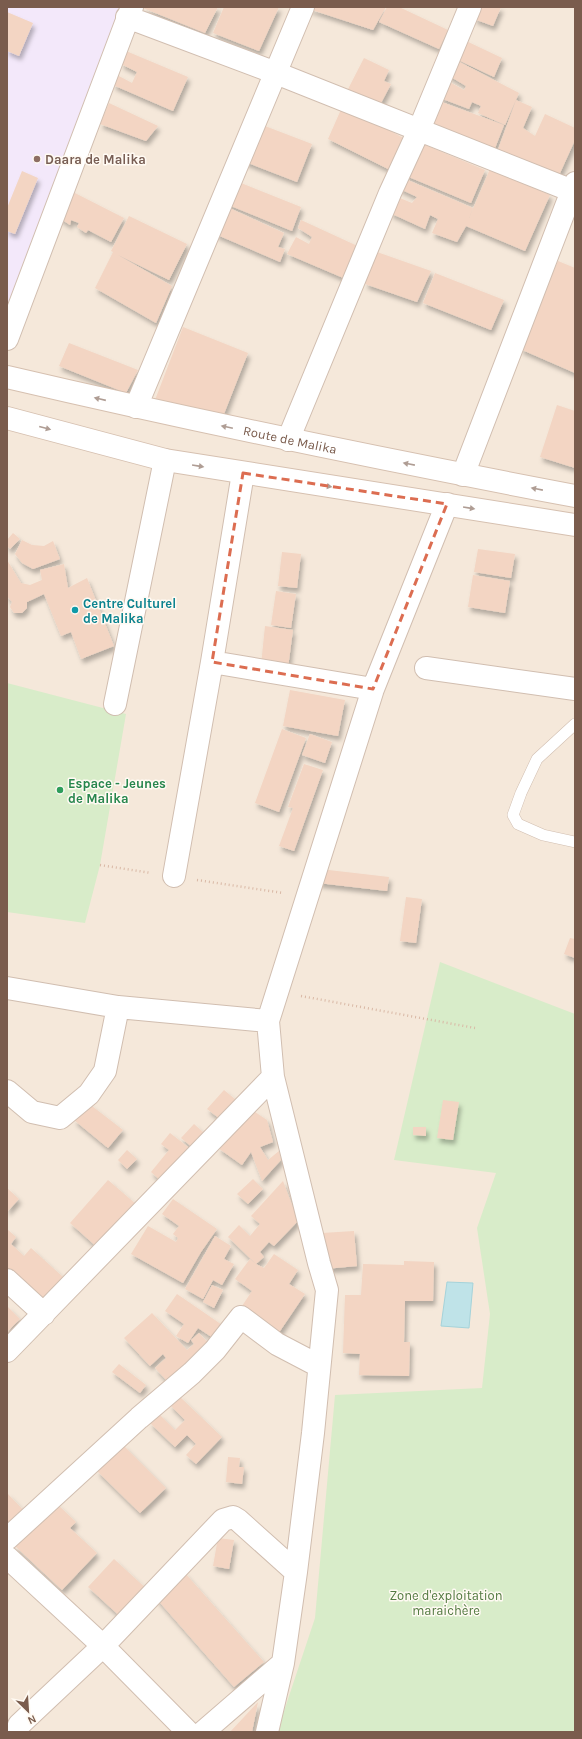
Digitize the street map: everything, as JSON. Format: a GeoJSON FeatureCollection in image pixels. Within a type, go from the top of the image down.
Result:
{"type":"FeatureCollection","features":[{"type":"Feature","properties":{"kind":"street"},"geometry":{"type":"LineString","coordinates":[[136,407],[303,7]]}},
{"type":"Feature","properties":{"kind":"street"},"geometry":{"type":"LineString","coordinates":[[288,440],[390,193],[419,130],[470,7]]}},
{"type":"Feature","properties":{"kind":"street"},"geometry":{"type":"LineString","coordinates":[[7,339],[130,12],[276,73],[419,130],[574,189],[463,475]]}},
{"type":"Feature","properties":{"kind":"street","name":"Route de Malika"},"geometry":{"type":"LineString","coordinates":[[7,377],[288,440],[575,496]]}},
{"type":"Feature","properties":{"kind":"street"},"geometry":{"type":"LineString","coordinates":[[7,418],[165,460],[575,525]]}},
{"type":"Feature","properties":{"kind":"street"},"geometry":{"type":"LineString","coordinates":[[115,704],[165,460]]}},
{"type":"Feature","properties":{"kind":"street"},"geometry":{"type":"LineString","coordinates":[[174,876],[212,662],[243,473]]}},
{"type":"Feature","properties":{"kind":"street"},"geometry":{"type":"LineString","coordinates":[[267,1732],[283,1662],[296,1572],[327,1290],[273,1077],[268,1021],[306,896],[373,689],[447,504]]}},
{"type":"Feature","properties":{"kind":"street"},"geometry":{"type":"LineString","coordinates":[[212,662],[373,689]]}},
{"type":"Feature","properties":{"kind":"street"},"geometry":{"type":"LineString","coordinates":[[426,668],[575,689]]}},
{"type":"Feature","properties":{"kind":"street"},"geometry":{"type":"LineString","coordinates":[[7,988],[118,1007],[268,1021]]}},
{"type":"Feature","properties":{"kind":"street"},"geometry":{"type":"LineString","coordinates":[[7,1091],[32,1112],[60,1118],[89,1094],[104,1071],[118,1007]]}},
{"type":"Feature","properties":{"kind":"street"},"geometry":{"type":"LineString","coordinates":[[7,1351],[273,1077]]}},
{"type":"Feature","properties":{"kind":"street"},"geometry":{"type":"LineString","coordinates":[[7,1280],[44,1314]]}},
{"type":"Feature","properties":{"kind":"street"},"geometry":{"type":"LineString","coordinates":[[7,1538],[139,1418],[192,1373],[215,1350],[240,1317],[277,1344],[319,1366]]}},
{"type":"Feature","properties":{"kind":"street"},"geometry":{"type":"LineString","coordinates":[[17,1732],[19,1726],[103,1646],[222,1520],[233,1517],[238,1520],[296,1572]]}},
{"type":"Feature","properties":{"kind":"street"},"geometry":{"type":"LineString","coordinates":[[7,1557],[103,1646],[188,1732]]}},
{"type":"Feature","properties":{"kind":"street"},"geometry":{"type":"LineString","coordinates":[[203,1732],[283,1662]]}},
{"type":"Feature","properties":{"kind":"lane"},"geometry":{"type":"LineString","coordinates":[[575,724],[537,758],[513,815],[518,824],[543,835],[575,842]]}},
{"type":"Feature","properties":{"kind":"path"},"geometry":{"type":"LineString","coordinates":[[100,865],[306,896]]}},
{"type":"Feature","properties":{"kind":"path"},"geometry":{"type":"LineString","coordinates":[[277,991],[475,1028]]}},
{"type":"Feature","properties":{"kind":"highlighted area"},"geometry":{"type":"Polygon","coordinates":[[[243,473],[447,504],[373,689],[212,662],[243,473]]]}},
{"type":"Feature","properties":{"kind":"shaded area"},"geometry":{"type":"Polygon","coordinates":[[[7,7],[575,7],[575,1732],[7,1732],[7,7]]]}},
{"type":"Feature","properties":{"kind":"shaded area","name":"Daara de Malika"},"geometry":{"type":"Polygon","coordinates":[[[7,7],[127,7],[7,311],[7,7]]]}},
{"type":"Feature","properties":{"kind":"green space","name":"Espace - Jeunes de Malika"},"geometry":{"type":"Polygon","coordinates":[[[7,683],[126,714],[100,865],[85,923],[7,912],[7,683]]]}},
{"type":"Feature","properties":{"kind":"green space","name":"Zone d'exploitation maraichère"},"geometry":{"type":"Polygon","coordinates":[[[440,962],[575,1014],[575,1732],[277,1732],[315,1618],[335,1395],[482,1388],[490,1314],[477,1228],[496,1173],[394,1160],[440,962]]]}},
{"type":"Feature","properties":{"kind":"water"},"geometry":{"type":"Polygon","coordinates":[[[447,1282],[473,1283],[469,1328],[441,1326],[447,1282]]]}},
{"type":"Feature","properties":{"kind":"building"},"geometry":{"type":"Polygon","coordinates":[[[218,7],[205,33],[143,8],[218,7]]]}},
{"type":"Feature","properties":{"kind":"building"},"geometry":{"type":"Polygon","coordinates":[[[224,7],[279,7],[259,51],[213,33],[224,7]]]}},
{"type":"Feature","properties":{"kind":"building"},"geometry":{"type":"Polygon","coordinates":[[[303,7],[386,7],[373,30],[303,7]]]}},
{"type":"Feature","properties":{"kind":"building"},"geometry":{"type":"Polygon","coordinates":[[[387,7],[399,7],[448,30],[439,49],[379,22],[387,7]]]}},
{"type":"Feature","properties":{"kind":"building"},"geometry":{"type":"Polygon","coordinates":[[[478,7],[501,7],[493,26],[474,19],[478,7]]]}},
{"type":"Feature","properties":{"kind":"building"},"geometry":{"type":"Polygon","coordinates":[[[7,12],[33,23],[19,56],[7,51],[7,12]]]}},
{"type":"Feature","properties":{"kind":"building"},"geometry":{"type":"Polygon","coordinates":[[[464,40],[502,58],[494,77],[454,58],[464,40]]]}},
{"type":"Feature","properties":{"kind":"building"},"geometry":{"type":"Polygon","coordinates":[[[126,51],[188,77],[173,111],[113,85],[117,75],[132,83],[137,72],[121,64],[126,51]]]}},
{"type":"Feature","properties":{"kind":"building"},"geometry":{"type":"Polygon","coordinates":[[[364,58],[389,70],[384,81],[391,84],[379,107],[345,95],[364,58]]]}},
{"type":"Feature","properties":{"kind":"building"},"geometry":{"type":"Polygon","coordinates":[[[454,59],[519,93],[505,125],[478,113],[481,106],[472,102],[469,109],[440,98],[444,79],[464,90],[466,86],[446,74],[454,59]]]}},
{"type":"Feature","properties":{"kind":"building"},"geometry":{"type":"Polygon","coordinates":[[[516,100],[532,107],[523,128],[535,136],[545,114],[575,128],[575,140],[556,182],[496,155],[516,100]]]}},
{"type":"Feature","properties":{"kind":"building"},"geometry":{"type":"Polygon","coordinates":[[[439,101],[504,125],[492,156],[428,131],[439,101]]]}},
{"type":"Feature","properties":{"kind":"building"},"geometry":{"type":"Polygon","coordinates":[[[109,103],[158,126],[146,141],[100,124],[109,103]]]}},
{"type":"Feature","properties":{"kind":"building"},"geometry":{"type":"Polygon","coordinates":[[[343,105],[407,140],[392,171],[328,139],[343,105]]]}},
{"type":"Feature","properties":{"kind":"building"},"geometry":{"type":"Polygon","coordinates":[[[257,123],[312,144],[297,182],[243,161],[257,123]]]}},
{"type":"Feature","properties":{"kind":"building"},"geometry":{"type":"Polygon","coordinates":[[[418,142],[485,170],[471,203],[404,175],[418,142]]]}},
{"type":"Feature","properties":{"kind":"building"},"geometry":{"type":"Polygon","coordinates":[[[490,169],[550,195],[525,251],[466,226],[457,242],[432,233],[438,219],[430,215],[425,229],[390,213],[395,196],[412,203],[417,197],[398,188],[403,178],[473,208],[469,218],[490,169]]]}},
{"type":"Feature","properties":{"kind":"building"},"geometry":{"type":"Polygon","coordinates":[[[22,171],[38,178],[15,234],[7,231],[7,208],[22,171]]]}},
{"type":"Feature","properties":{"kind":"building"},"geometry":{"type":"Polygon","coordinates":[[[236,181],[301,207],[292,231],[226,204],[236,181]]]}},
{"type":"Feature","properties":{"kind":"building"},"geometry":{"type":"Polygon","coordinates":[[[67,189],[124,218],[111,242],[88,230],[86,233],[77,227],[79,223],[71,220],[70,225],[58,217],[67,189]]]}},
{"type":"Feature","properties":{"kind":"building"},"geometry":{"type":"Polygon","coordinates":[[[225,206],[284,233],[278,247],[285,249],[280,262],[215,234],[225,206]]]}},
{"type":"Feature","properties":{"kind":"building"},"geometry":{"type":"Polygon","coordinates":[[[129,216],[187,244],[169,280],[118,255],[172,286],[156,323],[95,288],[113,252],[111,251],[129,216]]]}},
{"type":"Feature","properties":{"kind":"building"},"geometry":{"type":"Polygon","coordinates":[[[301,220],[364,249],[348,280],[287,254],[296,237],[309,244],[312,237],[298,228],[301,220]]]}},
{"type":"Feature","properties":{"kind":"building"},"geometry":{"type":"Polygon","coordinates":[[[377,252],[431,271],[417,302],[365,284],[377,252]]]}},
{"type":"Feature","properties":{"kind":"building"},"geometry":{"type":"Polygon","coordinates":[[[558,261],[575,268],[575,373],[520,349],[558,261]]]}},
{"type":"Feature","properties":{"kind":"building"},"geometry":{"type":"Polygon","coordinates":[[[435,273],[504,300],[491,330],[423,303],[435,273]]]}},
{"type":"Feature","properties":{"kind":"building"},"geometry":{"type":"Polygon","coordinates":[[[183,327],[248,353],[222,419],[155,400],[183,327]]]}},
{"type":"Feature","properties":{"kind":"building"},"geometry":{"type":"Polygon","coordinates":[[[69,343],[138,370],[126,393],[59,366],[69,343]]]}},
{"type":"Feature","properties":{"kind":"building"},"geometry":{"type":"Polygon","coordinates":[[[557,405],[575,411],[575,468],[540,457],[557,405]]]}},
{"type":"Feature","properties":{"kind":"building"},"geometry":{"type":"Polygon","coordinates":[[[13,533],[20,539],[10,549],[7,546],[7,540],[13,533]]]}},
{"type":"Feature","properties":{"kind":"building"},"geometry":{"type":"Polygon","coordinates":[[[22,540],[32,545],[44,546],[53,541],[60,559],[33,569],[22,563],[15,554],[22,540]]]}},
{"type":"Feature","properties":{"kind":"building"},"geometry":{"type":"Polygon","coordinates":[[[478,549],[515,554],[511,578],[474,572],[478,549]]]}},
{"type":"Feature","properties":{"kind":"building"},"geometry":{"type":"Polygon","coordinates":[[[282,552],[301,554],[297,588],[278,586],[282,552]]]}},
{"type":"Feature","properties":{"kind":"building","name":"Centre Culturel de Malika"},"geometry":{"type":"Polygon","coordinates":[[[7,560],[21,583],[30,585],[42,580],[40,570],[64,564],[68,588],[87,578],[114,646],[81,659],[71,632],[61,636],[44,594],[27,602],[27,608],[22,613],[14,613],[10,607],[12,602],[7,596],[7,560]]]}},
{"type":"Feature","properties":{"kind":"building"},"geometry":{"type":"Polygon","coordinates":[[[473,575],[510,581],[505,613],[468,607],[473,575]]]}},
{"type":"Feature","properties":{"kind":"building"},"geometry":{"type":"Polygon","coordinates":[[[276,591],[296,594],[291,628],[271,625],[276,591]]]}},
{"type":"Feature","properties":{"kind":"building"},"geometry":{"type":"Polygon","coordinates":[[[265,626],[293,630],[288,668],[261,665],[265,626]]]}},
{"type":"Feature","properties":{"kind":"building"},"geometry":{"type":"Polygon","coordinates":[[[290,690],[345,700],[338,736],[283,726],[290,690]]]}},
{"type":"Feature","properties":{"kind":"building"},"geometry":{"type":"Polygon","coordinates":[[[282,729],[306,738],[279,812],[255,803],[282,729]]]}},
{"type":"Feature","properties":{"kind":"building"},"geometry":{"type":"Polygon","coordinates":[[[310,734],[332,742],[325,763],[302,755],[310,734]]]}},
{"type":"Feature","properties":{"kind":"building"},"geometry":{"type":"Polygon","coordinates":[[[304,764],[323,770],[294,851],[279,846],[293,808],[288,807],[304,764]]]}},
{"type":"Feature","properties":{"kind":"building"},"geometry":{"type":"Polygon","coordinates":[[[320,869],[389,877],[387,891],[318,883],[320,869]]]}},
{"type":"Feature","properties":{"kind":"building"},"geometry":{"type":"Polygon","coordinates":[[[406,897],[422,899],[416,943],[400,941],[406,897]]]}},
{"type":"Feature","properties":{"kind":"building"},"geometry":{"type":"Polygon","coordinates":[[[570,938],[575,939],[575,958],[564,954],[570,938]]]}},
{"type":"Feature","properties":{"kind":"building"},"geometry":{"type":"Polygon","coordinates":[[[224,1090],[236,1100],[220,1119],[207,1109],[224,1090]]]}},
{"type":"Feature","properties":{"kind":"building"},"geometry":{"type":"Polygon","coordinates":[[[443,1100],[459,1102],[453,1140],[437,1138],[443,1100]]]}},
{"type":"Feature","properties":{"kind":"building"},"geometry":{"type":"Polygon","coordinates":[[[88,1103],[123,1130],[108,1148],[74,1120],[88,1103]]]}},
{"type":"Feature","properties":{"kind":"building"},"geometry":{"type":"Polygon","coordinates":[[[255,1112],[267,1120],[273,1142],[260,1147],[268,1160],[279,1151],[281,1160],[262,1181],[251,1152],[242,1165],[218,1148],[255,1112]]]}},
{"type":"Feature","properties":{"kind":"building"},"geometry":{"type":"Polygon","coordinates":[[[194,1124],[204,1133],[192,1147],[181,1138],[194,1124]]]}},
{"type":"Feature","properties":{"kind":"building"},"geometry":{"type":"Polygon","coordinates":[[[413,1127],[426,1127],[426,1136],[413,1135],[413,1127]]]}},
{"type":"Feature","properties":{"kind":"building"},"geometry":{"type":"Polygon","coordinates":[[[170,1133],[188,1147],[161,1181],[151,1172],[169,1150],[161,1144],[170,1133]]]}},
{"type":"Feature","properties":{"kind":"building"},"geometry":{"type":"Polygon","coordinates":[[[127,1150],[137,1159],[127,1169],[118,1160],[127,1150]]]}},
{"type":"Feature","properties":{"kind":"building"},"geometry":{"type":"Polygon","coordinates":[[[253,1179],[263,1189],[248,1204],[237,1194],[253,1179]]]}},
{"type":"Feature","properties":{"kind":"building"},"geometry":{"type":"Polygon","coordinates":[[[108,1180],[137,1205],[98,1248],[70,1223],[108,1180]]]}},
{"type":"Feature","properties":{"kind":"building"},"geometry":{"type":"Polygon","coordinates":[[[283,1181],[298,1221],[274,1246],[269,1242],[260,1252],[264,1257],[256,1264],[228,1237],[239,1225],[250,1236],[260,1224],[251,1216],[283,1181]]]}},
{"type":"Feature","properties":{"kind":"building"},"geometry":{"type":"Polygon","coordinates":[[[7,1188],[19,1199],[7,1212],[7,1188]]]}},
{"type":"Feature","properties":{"kind":"building"},"geometry":{"type":"Polygon","coordinates":[[[173,1199],[217,1229],[201,1252],[183,1283],[131,1254],[148,1226],[176,1242],[178,1238],[173,1234],[179,1226],[162,1214],[173,1199]]]}},
{"type":"Feature","properties":{"kind":"building"},"geometry":{"type":"Polygon","coordinates":[[[7,1229],[16,1237],[11,1244],[24,1256],[31,1248],[63,1277],[38,1304],[7,1276],[7,1229]]]}},
{"type":"Feature","properties":{"kind":"building"},"geometry":{"type":"Polygon","coordinates":[[[354,1231],[357,1266],[325,1269],[322,1233],[354,1231]]]}},
{"type":"Feature","properties":{"kind":"building"},"geometry":{"type":"Polygon","coordinates":[[[215,1236],[231,1246],[224,1259],[234,1264],[222,1285],[213,1280],[203,1299],[185,1289],[215,1236]]]}},
{"type":"Feature","properties":{"kind":"building"},"geometry":{"type":"Polygon","coordinates":[[[274,1254],[298,1270],[289,1284],[305,1294],[278,1334],[240,1309],[252,1291],[235,1279],[250,1259],[264,1268],[274,1254]]]}},
{"type":"Feature","properties":{"kind":"building"},"geometry":{"type":"Polygon","coordinates":[[[404,1261],[434,1262],[433,1301],[405,1301],[404,1342],[410,1342],[409,1376],[359,1375],[360,1354],[343,1353],[345,1295],[361,1295],[363,1264],[404,1265],[404,1261]]]}},
{"type":"Feature","properties":{"kind":"building"},"geometry":{"type":"Polygon","coordinates":[[[212,1285],[223,1290],[214,1308],[203,1302],[212,1285]]]}},
{"type":"Feature","properties":{"kind":"building"},"geometry":{"type":"Polygon","coordinates":[[[177,1294],[228,1329],[219,1342],[198,1328],[188,1343],[176,1336],[184,1324],[165,1311],[177,1294]]]}},
{"type":"Feature","properties":{"kind":"building"},"geometry":{"type":"Polygon","coordinates":[[[7,1306],[20,1319],[7,1332],[7,1306]]]}},
{"type":"Feature","properties":{"kind":"building"},"geometry":{"type":"Polygon","coordinates":[[[152,1313],[187,1350],[194,1344],[191,1340],[199,1333],[210,1345],[168,1382],[155,1368],[166,1358],[163,1354],[150,1366],[124,1338],[152,1313]]]}},
{"type":"Feature","properties":{"kind":"building"},"geometry":{"type":"Polygon","coordinates":[[[119,1364],[146,1385],[140,1393],[112,1372],[119,1364]]]}},
{"type":"Feature","properties":{"kind":"building"},"geometry":{"type":"Polygon","coordinates":[[[179,1396],[222,1437],[196,1464],[186,1455],[196,1444],[187,1435],[175,1447],[150,1423],[159,1414],[175,1430],[185,1420],[170,1405],[179,1396]]]}},
{"type":"Feature","properties":{"kind":"building"},"geometry":{"type":"Polygon","coordinates":[[[123,1445],[166,1488],[140,1513],[97,1471],[123,1445]]]}},
{"type":"Feature","properties":{"kind":"building"},"geometry":{"type":"Polygon","coordinates":[[[228,1457],[240,1458],[239,1467],[244,1467],[242,1484],[226,1482],[228,1457]]]}},
{"type":"Feature","properties":{"kind":"building"},"geometry":{"type":"Polygon","coordinates":[[[7,1493],[27,1514],[7,1532],[7,1493]]]}},
{"type":"Feature","properties":{"kind":"building"},"geometry":{"type":"Polygon","coordinates":[[[56,1503],[76,1522],[70,1528],[97,1553],[62,1590],[15,1546],[56,1503]]]}},
{"type":"Feature","properties":{"kind":"building"},"geometry":{"type":"Polygon","coordinates":[[[218,1538],[234,1540],[229,1569],[213,1566],[218,1538]]]}},
{"type":"Feature","properties":{"kind":"building"},"geometry":{"type":"Polygon","coordinates":[[[114,1559],[150,1592],[124,1620],[88,1587],[114,1559]]]}},
{"type":"Feature","properties":{"kind":"building"},"geometry":{"type":"Polygon","coordinates":[[[184,1572],[264,1662],[234,1687],[155,1597],[184,1572]]]}},
{"type":"Feature","properties":{"kind":"building"},"geometry":{"type":"Polygon","coordinates":[[[258,1702],[252,1732],[230,1732],[258,1702]]]}},
{"type":"Feature","properties":{"kind":"place","name":"Daara de Malika"},"geometry":{"type":"Point","coordinates":[37,159]}},
{"type":"Feature","properties":{"kind":"place","name":"Centre Culturel de Malika"},"geometry":{"type":"Point","coordinates":[75,610]}},
{"type":"Feature","properties":{"kind":"place","name":"Espace - Jeunes de Malika"},"geometry":{"type":"Point","coordinates":[60,790]}}]}
